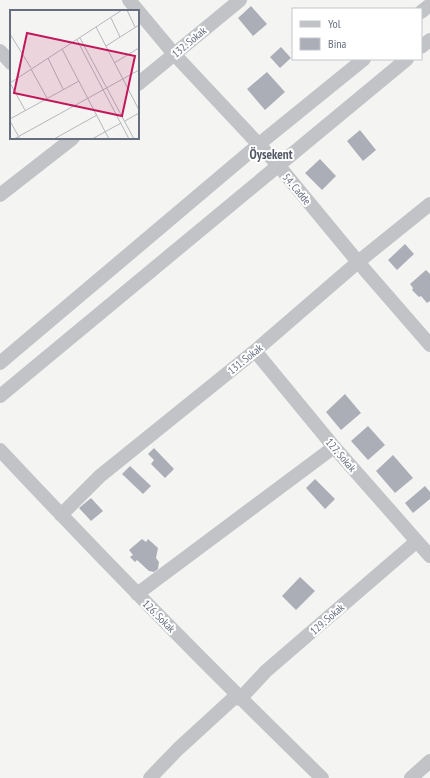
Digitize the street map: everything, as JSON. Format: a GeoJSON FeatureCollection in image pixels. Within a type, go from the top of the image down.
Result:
{"type":"FeatureCollection","features":[{"type":"Feature","properties":{"kind":"street","name":"54. Cadde"},"geometry":{"type":"LineString","coordinates":[[129,0],[137,10]]}},
{"type":"Feature","properties":{"kind":"street","name":"132. Sokak"},"geometry":{"type":"LineString","coordinates":[[139,83],[240,0]]}},
{"type":"Feature","properties":{"kind":"street"},"geometry":{"type":"LineString","coordinates":[[422,11],[430,4]]}},
{"type":"Feature","properties":{"kind":"street","name":"54. Cadde"},"geometry":{"type":"LineString","coordinates":[[139,12],[174,54],[278,165],[358,262],[430,345]]}},
{"type":"Feature","properties":{"kind":"street"},"geometry":{"type":"LineString","coordinates":[[422,46],[430,40]]}},
{"type":"Feature","properties":{"kind":"street"},"geometry":{"type":"LineString","coordinates":[[0,51],[10,62]]}},
{"type":"Feature","properties":{"kind":"street"},"geometry":{"type":"LineString","coordinates":[[0,363],[258,145],[363,60]]}},
{"type":"Feature","properties":{"kind":"street"},"geometry":{"type":"LineString","coordinates":[[0,396],[406,60]]}},
{"type":"Feature","properties":{"kind":"street"},"geometry":{"type":"LineString","coordinates":[[0,195],[72,139]]}},
{"type":"Feature","properties":{"kind":"street","name":"131. Sokak"},"geometry":{"type":"LineString","coordinates":[[61,515],[100,476],[255,351],[358,262],[430,204]]}},
{"type":"Feature","properties":{"kind":"street","name":"127. Sokak"},"geometry":{"type":"LineString","coordinates":[[255,351],[334,447],[430,556]]}},
{"type":"Feature","properties":{"kind":"street"},"geometry":{"type":"LineString","coordinates":[[137,594],[334,447]]}},
{"type":"Feature","properties":{"kind":"street","name":"126. Sokak"},"geometry":{"type":"LineString","coordinates":[[0,450],[137,594],[238,697],[322,778]]}},
{"type":"Feature","properties":{"kind":"street","name":"129. Sokak"},"geometry":{"type":"LineString","coordinates":[[150,778],[178,749],[417,541]]}},
{"type":"Feature","properties":{"kind":"street"},"geometry":{"type":"LineString","coordinates":[[411,778],[430,761]]}},
{"type":"Feature","properties":{"kind":"building"},"geometry":{"type":"Polygon","coordinates":[[[251,6],[267,24],[253,36],[238,18],[251,6]]]}},
{"type":"Feature","properties":{"kind":"building"},"geometry":{"type":"Polygon","coordinates":[[[281,47],[291,58],[280,68],[270,57],[281,47]]]}},
{"type":"Feature","properties":{"kind":"building"},"geometry":{"type":"Polygon","coordinates":[[[267,72],[285,92],[265,110],[247,89],[267,72]]]}},
{"type":"Feature","properties":{"kind":"building"},"geometry":{"type":"Polygon","coordinates":[[[360,130],[376,150],[363,161],[347,141],[360,130]]]}},
{"type":"Feature","properties":{"kind":"building"},"geometry":{"type":"Polygon","coordinates":[[[320,159],[336,176],[322,190],[305,173],[320,159]]]}},
{"type":"Feature","properties":{"kind":"building"},"geometry":{"type":"Polygon","coordinates":[[[405,244],[414,254],[397,270],[388,260],[405,244]]]}},
{"type":"Feature","properties":{"kind":"building"},"geometry":{"type":"Polygon","coordinates":[[[426,270],[430,274],[430,301],[427,303],[421,296],[419,297],[412,290],[413,288],[410,284],[426,270]]]}},
{"type":"Feature","properties":{"kind":"building"},"geometry":{"type":"Polygon","coordinates":[[[345,394],[361,413],[341,430],[326,412],[345,394]]]}},
{"type":"Feature","properties":{"kind":"building"},"geometry":{"type":"Polygon","coordinates":[[[368,426],[385,445],[368,460],[351,441],[368,426]]]}},
{"type":"Feature","properties":{"kind":"building"},"geometry":{"type":"Polygon","coordinates":[[[154,448],[174,469],[165,478],[151,464],[154,460],[148,454],[154,448]]]}},
{"type":"Feature","properties":{"kind":"building"},"geometry":{"type":"Polygon","coordinates":[[[393,455],[413,478],[395,493],[376,471],[393,455]]]}},
{"type":"Feature","properties":{"kind":"building"},"geometry":{"type":"Polygon","coordinates":[[[130,466],[151,486],[143,494],[122,474],[130,466]]]}},
{"type":"Feature","properties":{"kind":"building"},"geometry":{"type":"Polygon","coordinates":[[[315,479],[335,499],[325,509],[306,488],[315,479]]]}},
{"type":"Feature","properties":{"kind":"building"},"geometry":{"type":"Polygon","coordinates":[[[425,486],[430,492],[430,499],[413,513],[405,503],[425,486]]]}},
{"type":"Feature","properties":{"kind":"building"},"geometry":{"type":"Polygon","coordinates":[[[91,498],[103,511],[91,521],[79,508],[91,498]]]}},
{"type":"Feature","properties":{"kind":"building"},"geometry":{"type":"Polygon","coordinates":[[[142,539],[146,542],[148,539],[158,548],[156,558],[159,562],[158,569],[154,572],[149,571],[137,560],[135,562],[130,557],[133,555],[129,550],[142,539]]]}},
{"type":"Feature","properties":{"kind":"building"},"geometry":{"type":"Polygon","coordinates":[[[300,577],[315,591],[296,610],[282,596],[300,577]]]}},
{"type":"Feature","properties":{"kind":"district","name":"Öysekent"},"geometry":{"type":"Point","coordinates":[271,154]}}]}
